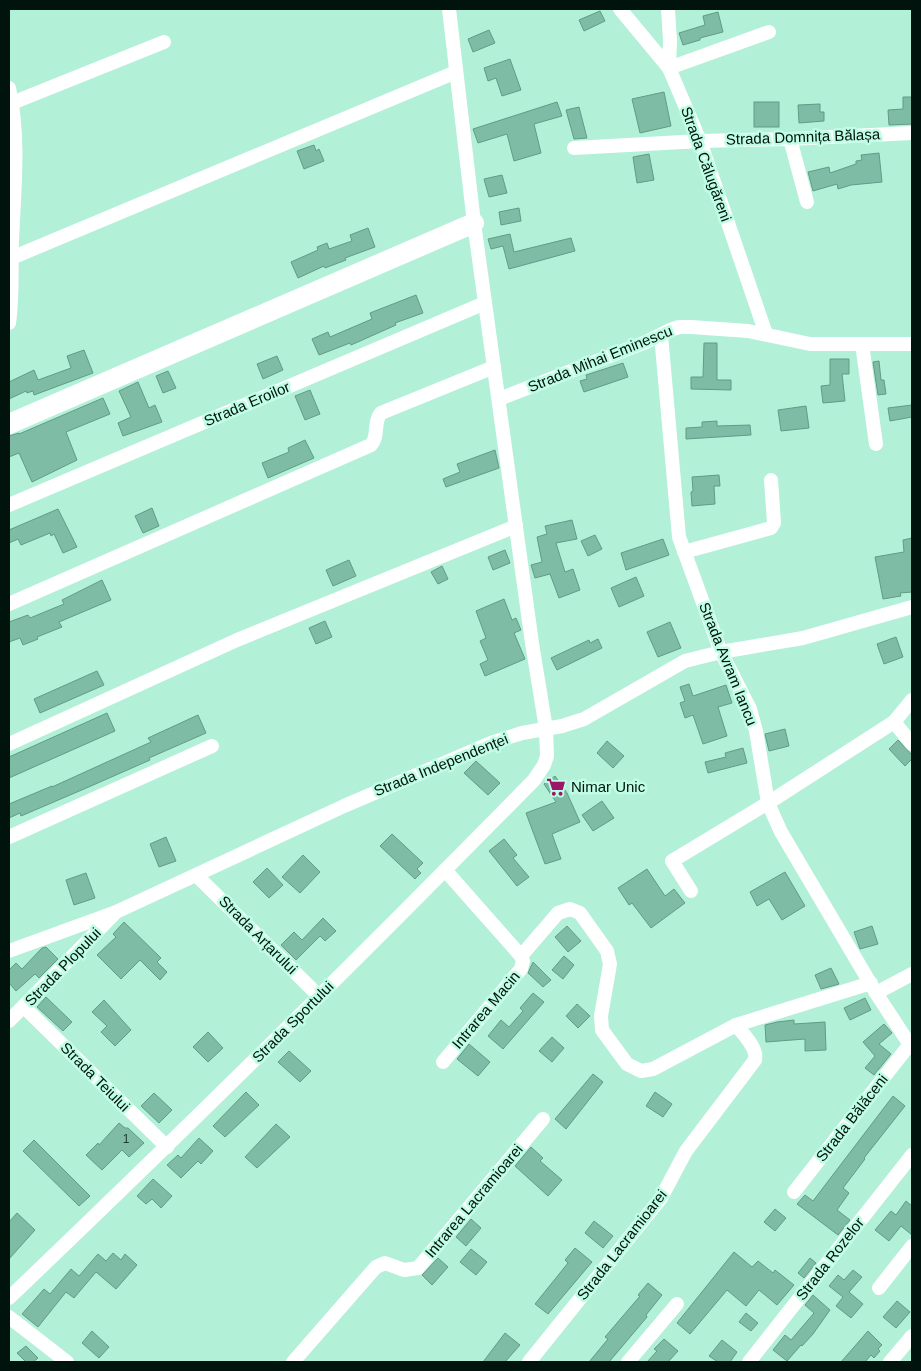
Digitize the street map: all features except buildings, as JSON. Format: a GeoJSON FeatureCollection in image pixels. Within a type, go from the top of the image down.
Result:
{"type":"FeatureCollection","features":[{"type":"Feature","properties":{"kind":"street"},"geometry":{"type":"LineString","coordinates":[[449,9],[474,222],[546,729]]}},
{"type":"Feature","properties":{"kind":"street","name":"Strada Călugăreni"},"geometry":{"type":"LineString","coordinates":[[620,9],[669,68],[700,141],[766,334]]}},
{"type":"Feature","properties":{"kind":"street"},"geometry":{"type":"LineString","coordinates":[[668,9],[669,68],[769,32]]}},
{"type":"Feature","properties":{"kind":"street"},"geometry":{"type":"LineString","coordinates":[[12,103],[164,42]]}},
{"type":"Feature","properties":{"kind":"street"},"geometry":{"type":"LineString","coordinates":[[10,259],[456,72]]}},
{"type":"Feature","properties":{"kind":"street"},"geometry":{"type":"LineString","coordinates":[[9,88],[16,145],[10,259],[12,285],[9,323]]}},
{"type":"Feature","properties":{"kind":"street","name":"Strada Domnița Bălașa"},"geometry":{"type":"LineString","coordinates":[[574,148],[912,133]]}},
{"type":"Feature","properties":{"kind":"street"},"geometry":{"type":"LineString","coordinates":[[790,139],[808,202]]}},
{"type":"Feature","properties":{"kind":"street"},"geometry":{"type":"LineString","coordinates":[[9,424],[474,222]]}},
{"type":"Feature","properties":{"kind":"street","name":"Strada Eroilor"},"geometry":{"type":"LineString","coordinates":[[9,505],[485,303]]}},
{"type":"Feature","properties":{"kind":"street","name":"Strada Mihai Eminescu"},"geometry":{"type":"LineString","coordinates":[[499,399],[679,327],[691,326],[748,331],[810,344],[912,344]]}},
{"type":"Feature","properties":{"kind":"street","name":"Strada Avram Iancu"},"geometry":{"type":"LineString","coordinates":[[661,334],[679,537],[721,652],[750,709],[768,803],[780,832],[911,1046]]}},
{"type":"Feature","properties":{"kind":"street"},"geometry":{"type":"LineString","coordinates":[[862,344],[876,444]]}},
{"type":"Feature","properties":{"kind":"street"},"geometry":{"type":"LineString","coordinates":[[9,604],[370,445],[374,440],[378,417],[381,413],[494,367]]}},
{"type":"Feature","properties":{"kind":"street"},"geometry":{"type":"LineString","coordinates":[[684,552],[771,528],[774,523],[771,480]]}},
{"type":"Feature","properties":{"kind":"street"},"geometry":{"type":"LineString","coordinates":[[9,744],[237,640],[516,526]]}},
{"type":"Feature","properties":{"kind":"street","name":"Strada Independenței"},"geometry":{"type":"LineString","coordinates":[[9,951],[116,912],[344,806],[491,743],[522,733],[562,726],[584,718],[685,661],[721,652],[803,638],[912,607]]}},
{"type":"Feature","properties":{"kind":"street"},"geometry":{"type":"LineString","coordinates":[[691,891],[672,861],[768,803],[894,722],[912,700]]}},
{"type":"Feature","properties":{"kind":"street"},"geometry":{"type":"LineString","coordinates":[[894,722],[912,744]]}},
{"type":"Feature","properties":{"kind":"street","name":"Strada Sportului"},"geometry":{"type":"LineString","coordinates":[[9,1298],[167,1147],[540,773],[547,756],[546,729]]}},
{"type":"Feature","properties":{"kind":"street"},"geometry":{"type":"LineString","coordinates":[[9,837],[212,746]]}},
{"type":"Feature","properties":{"kind":"street"},"geometry":{"type":"LineString","coordinates":[[445,870],[521,956],[558,912],[570,909],[580,913],[607,951],[609,957],[610,964],[601,1016],[602,1030],[627,1064],[647,1071],[736,1025],[874,988],[912,974]]}},
{"type":"Feature","properties":{"kind":"street","name":"Strada Arțarului"},"geometry":{"type":"LineString","coordinates":[[196,875],[319,996]]}},
{"type":"Feature","properties":{"kind":"street","name":"Strada Plopului"},"geometry":{"type":"LineString","coordinates":[[9,1022],[116,912]]}},
{"type":"Feature","properties":{"kind":"street","name":"Intrarea Macin"},"geometry":{"type":"LineString","coordinates":[[443,1062],[520,970],[523,961],[521,956]]}},
{"type":"Feature","properties":{"kind":"street","name":"Strada Teiului"},"geometry":{"type":"LineString","coordinates":[[24,1007],[167,1147]]}},
{"type":"Feature","properties":{"kind":"street","name":"Strada Lacramioarei"},"geometry":{"type":"LineString","coordinates":[[529,1362],[661,1198],[686,1151],[755,1060],[756,1056],[751,1045],[736,1025]]}},
{"type":"Feature","properties":{"kind":"street","name":"Strada Bălăceni"},"geometry":{"type":"LineString","coordinates":[[794,1192],[911,1046]]}},
{"type":"Feature","properties":{"kind":"street","name":"Intrarea Lacramioarei"},"geometry":{"type":"LineString","coordinates":[[293,1362],[376,1267],[386,1263],[404,1270],[418,1268],[543,1119]]}},
{"type":"Feature","properties":{"kind":"street","name":"Strada Rozelor"},"geometry":{"type":"LineString","coordinates":[[749,1362],[912,1155]]}},
{"type":"Feature","properties":{"kind":"street"},"geometry":{"type":"LineString","coordinates":[[879,1288],[912,1246]]}},
{"type":"Feature","properties":{"kind":"street"},"geometry":{"type":"LineString","coordinates":[[628,1362],[677,1304]]}},
{"type":"Feature","properties":{"kind":"street"},"geometry":{"type":"LineString","coordinates":[[9,1316],[67,1362]]}},
{"type":"Feature","properties":{"kind":"street"},"geometry":{"type":"LineString","coordinates":[[890,1362],[912,1336]]}},
{"type":"Feature","properties":{"kind":"place","name":"Nimar Unic"},"geometry":{"type":"Point","coordinates":[556,787]}}]}
